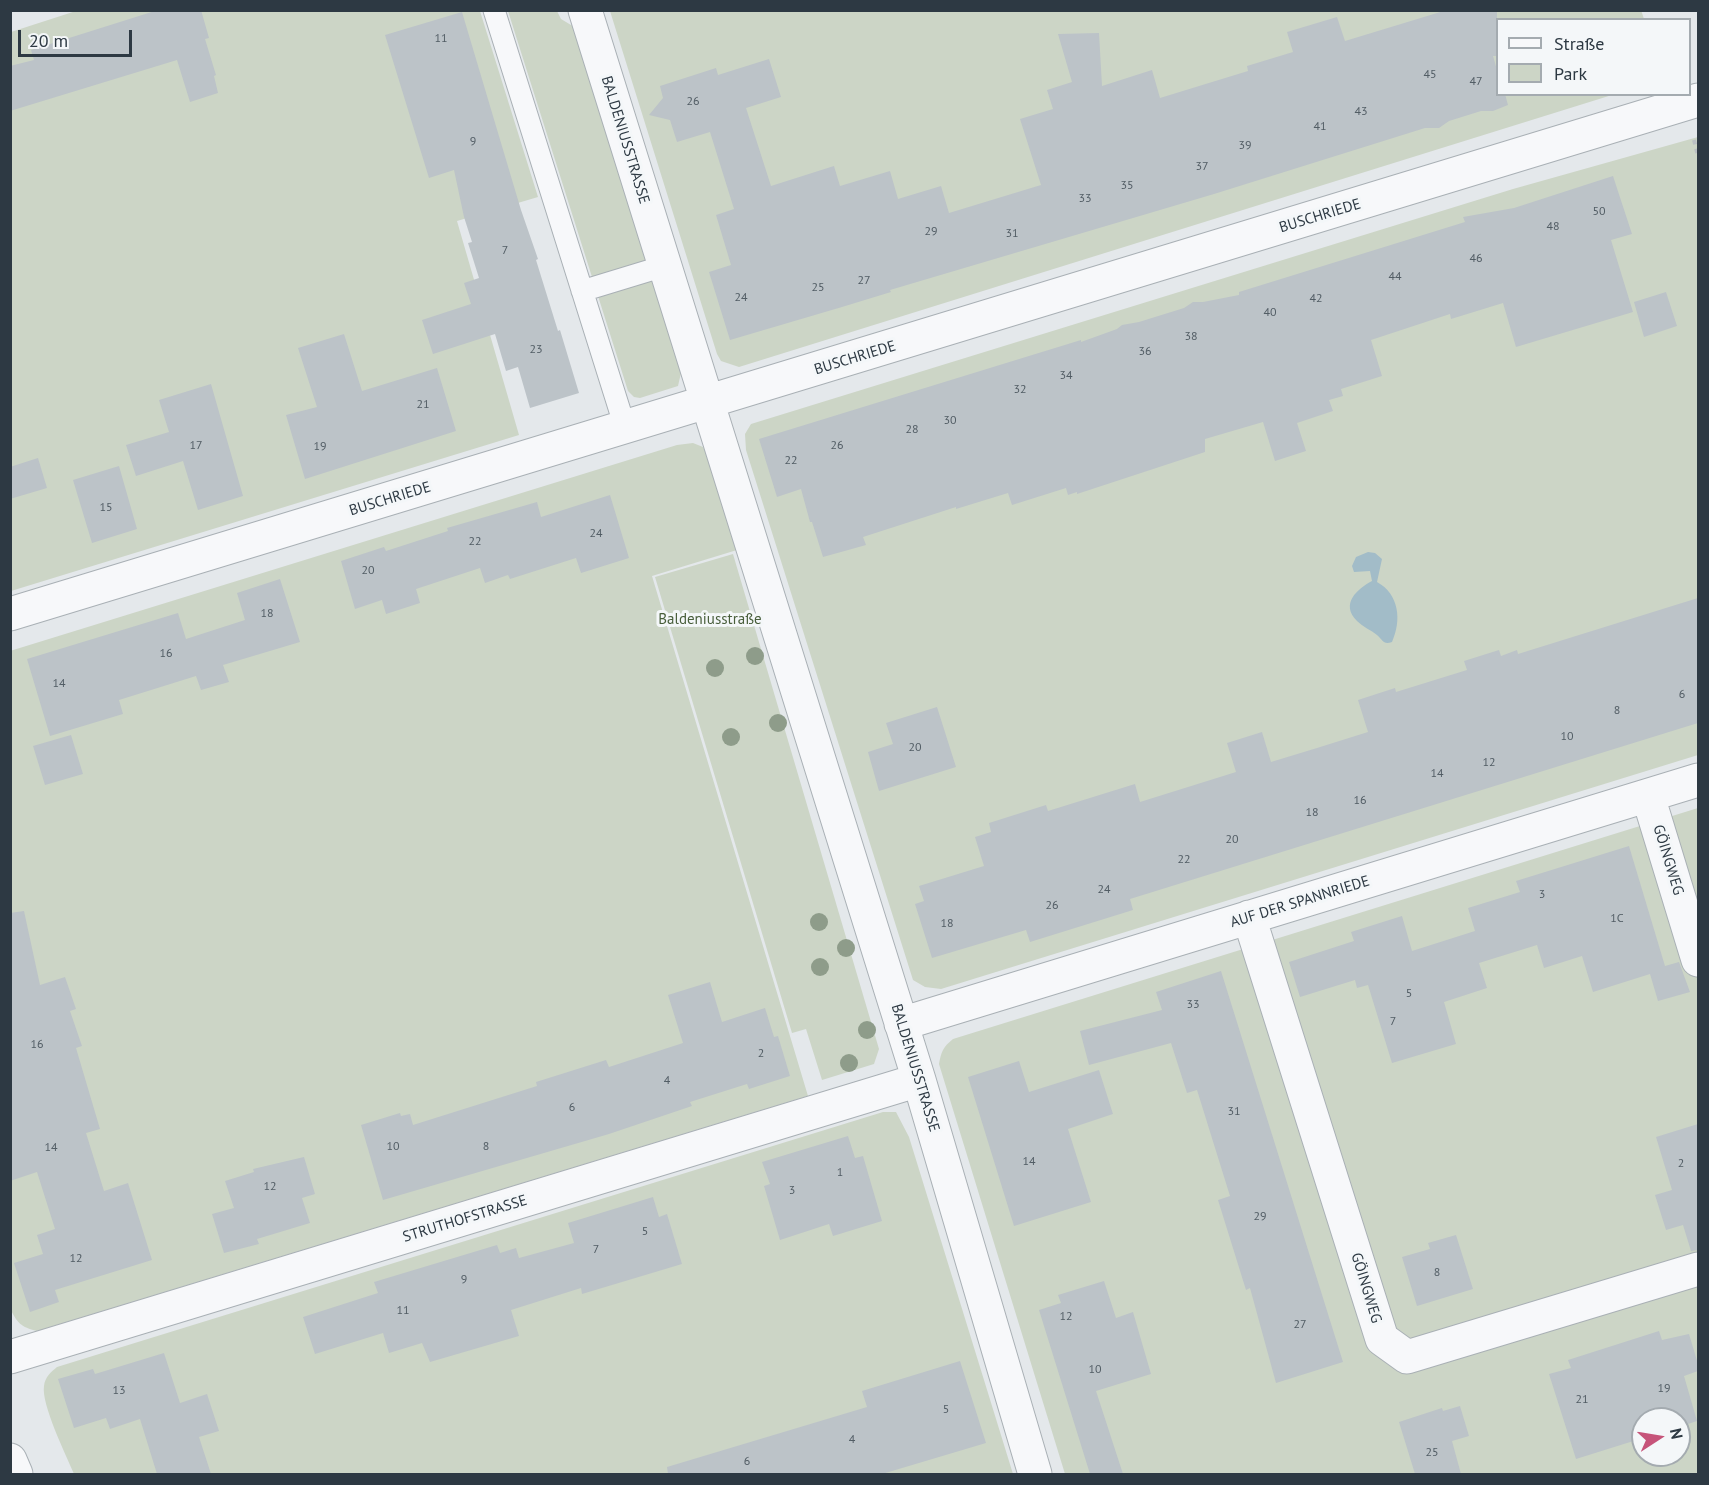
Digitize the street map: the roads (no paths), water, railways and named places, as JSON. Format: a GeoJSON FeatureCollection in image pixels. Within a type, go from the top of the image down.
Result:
{"type":"FeatureCollection","features":[{"type":"Feature","properties":{"kind":"street","name":"BALDENIUSSTRASSE"},"geometry":{"type":"LineString","coordinates":[[585,10],[919,1080],[1035,1474]]}},
{"type":"Feature","properties":{"kind":"street","name":"BUSCHRIEDE"},"geometry":{"type":"LineString","coordinates":[[10,614],[1698,100]]}},
{"type":"Feature","properties":{"kind":"street","name":"AUF DER SPANNRIEDE"},"geometry":{"type":"LineString","coordinates":[[901,1024],[1698,780]]}},
{"type":"Feature","properties":{"kind":"street","name":"GÖINGWEG"},"geometry":{"type":"LineString","coordinates":[[1648,796],[1698,960]]}},
{"type":"Feature","properties":{"kind":"street","name":"GÖINGWEG"},"geometry":{"type":"LineString","coordinates":[[1249,917],[1382,1339],[1407,1357],[1698,1269]]}},
{"type":"Feature","properties":{"kind":"street","name":"STRUTHOFSTRASSE"},"geometry":{"type":"LineString","coordinates":[[10,1357],[919,1080]]}},
{"type":"Feature","properties":{"kind":"street"},"geometry":{"type":"LineString","coordinates":[[10,1460],[16,1474]]}},
{"type":"Feature","properties":{"kind":"lane"},"geometry":{"type":"LineString","coordinates":[[494,10],[626,427]]}},
{"type":"Feature","properties":{"kind":"lane"},"geometry":{"type":"LineString","coordinates":[[582,291],[664,266]]}},
{"type":"Feature","properties":{"kind":"water"},"geometry":{"type":"Polygon","coordinates":[[[1368,552],[1375,553],[1382,559],[1377,582],[1390,593],[1396,608],[1397,625],[1392,642],[1389,643],[1383,642],[1375,633],[1359,623],[1350,609],[1352,598],[1372,581],[1370,571],[1354,572],[1352,566],[1356,557],[1368,552]]]}},
{"type":"Feature","properties":{"kind":"park label","name":"Baldeniusstraße"},"geometry":{"type":"Point","coordinates":[710,620]}}]}
